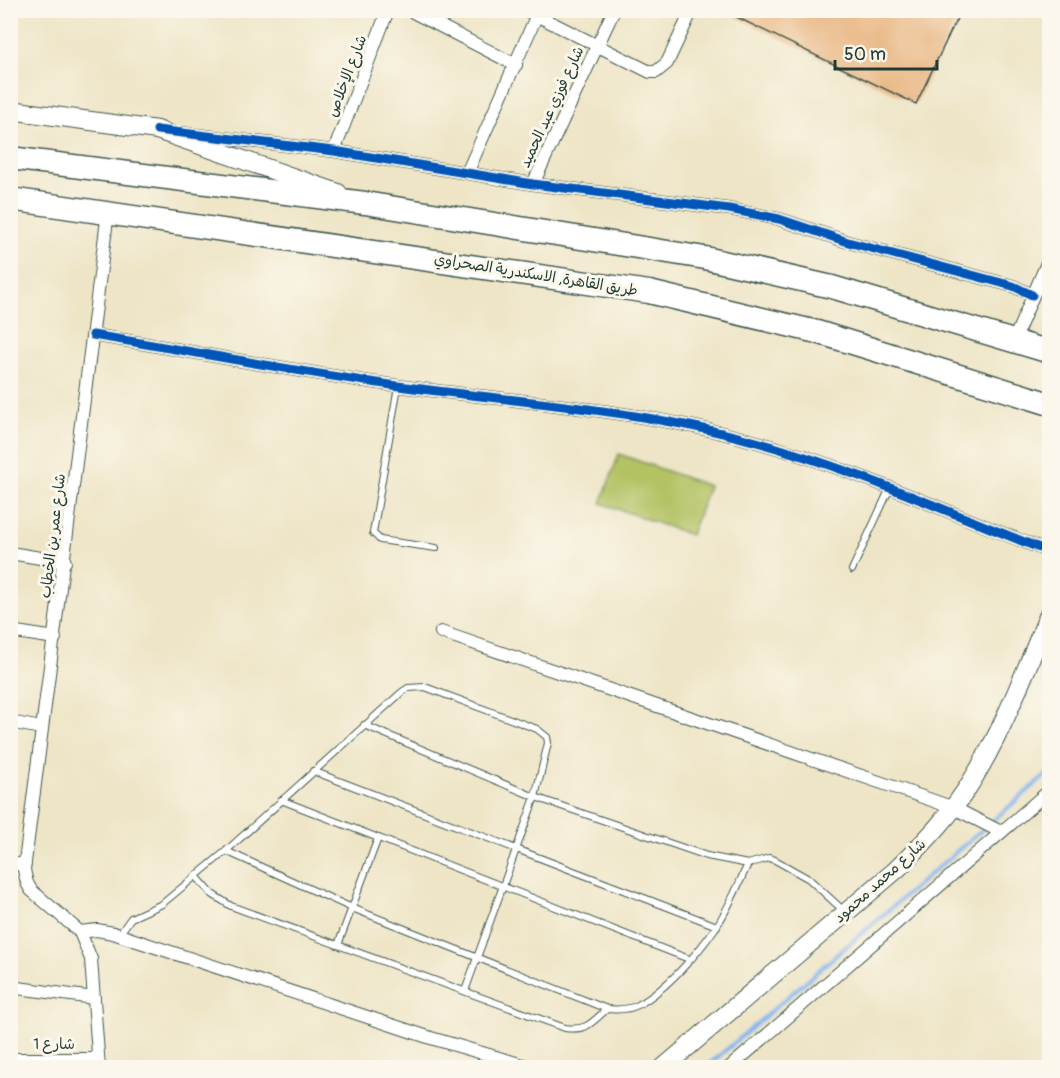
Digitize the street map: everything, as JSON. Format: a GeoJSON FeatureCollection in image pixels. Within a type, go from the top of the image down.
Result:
{"type":"FeatureCollection","features":[{"type":"Feature","properties":{"kind":"highway"},"geometry":{"type":"LineString","coordinates":[[10,158],[365,203],[726,262],[832,287],[1050,352]]}},
{"type":"Feature","properties":{"kind":"highway","name":"طريق القاهرة, الاسكندرية الصحراوي"},"geometry":{"type":"LineString","coordinates":[[10,199],[649,292],[817,332],[1050,404]]}},
{"type":"Feature","properties":{"kind":"street","name":"شارع الإخلاص"},"geometry":{"type":"LineString","coordinates":[[334,152],[388,10]]}},
{"type":"Feature","properties":{"kind":"street"},"geometry":{"type":"LineString","coordinates":[[409,10],[516,65]]}},
{"type":"Feature","properties":{"kind":"street","name":"شارع فوزي عبد الحميد"},"geometry":{"type":"LineString","coordinates":[[533,184],[614,10]]}},
{"type":"Feature","properties":{"kind":"street"},"geometry":{"type":"LineString","coordinates":[[467,172],[516,65],[534,12],[597,46],[650,72],[656,72],[667,63],[692,10]]}},
{"type":"Feature","properties":{"kind":"street"},"geometry":{"type":"LineString","coordinates":[[10,110],[334,152],[533,184],[729,209],[779,219],[848,242],[1013,286],[1032,295]]}},
{"type":"Feature","properties":{"kind":"street"},"geometry":{"type":"LineString","coordinates":[[157,130],[365,203]]}},
{"type":"Feature","properties":{"kind":"street","name":"شارع عمر بن الخطاب"},"geometry":{"type":"LineString","coordinates":[[25,864],[108,212]]}},
{"type":"Feature","properties":{"kind":"street"},"geometry":{"type":"LineString","coordinates":[[1014,340],[1050,256]]}},
{"type":"Feature","properties":{"kind":"street"},"geometry":{"type":"LineString","coordinates":[[93,335],[398,386],[628,416],[705,429],[785,451],[890,488],[1050,552]]}},
{"type":"Feature","properties":{"kind":"street"},"geometry":{"type":"LineString","coordinates":[[10,553],[65,562]]}},
{"type":"Feature","properties":{"kind":"street","name":"شارع محمد محمود"},"geometry":{"type":"LineString","coordinates":[[663,1068],[916,851],[954,808],[994,741],[1050,612]]}},
{"type":"Feature","properties":{"kind":"street"},"geometry":{"type":"LineString","coordinates":[[10,631],[55,638]]}},
{"type":"Feature","properties":{"kind":"street"},"geometry":{"type":"LineString","coordinates":[[441,632],[954,808],[1001,832]]}},
{"type":"Feature","properties":{"kind":"street"},"geometry":{"type":"LineString","coordinates":[[10,722],[41,728]]}},
{"type":"Feature","properties":{"kind":"street"},"geometry":{"type":"LineString","coordinates":[[729,1068],[1050,790]]}},
{"type":"Feature","properties":{"kind":"street"},"geometry":{"type":"LineString","coordinates":[[10,864],[25,864],[27,883],[31,890],[80,932],[91,959],[98,1063]]}},
{"type":"Feature","properties":{"kind":"street"},"geometry":{"type":"LineString","coordinates":[[80,932],[97,930],[120,935],[431,1038],[533,1068]]}},
{"type":"Feature","properties":{"kind":"street"},"geometry":{"type":"LineString","coordinates":[[10,987],[94,998]]}},
{"type":"Feature","properties":{"kind":"street","name":"شارع 1"},"geometry":{"type":"LineString","coordinates":[[10,1059],[98,1063]]}},
{"type":"Feature","properties":{"kind":"lane"},"geometry":{"type":"LineString","coordinates":[[398,386],[373,533],[380,540],[436,548]]}},
{"type":"Feature","properties":{"kind":"lane"},"geometry":{"type":"LineString","coordinates":[[852,570],[890,488]]}},
{"type":"Feature","properties":{"kind":"lane"},"geometry":{"type":"LineString","coordinates":[[120,935],[131,918],[162,904],[196,876],[408,688],[425,687],[537,729],[547,737],[548,743],[535,797],[465,991]]}},
{"type":"Feature","properties":{"kind":"lane"},"geometry":{"type":"LineString","coordinates":[[364,725],[535,797],[707,856],[747,864],[769,858],[782,862],[809,879],[846,913]]}},
{"type":"Feature","properties":{"kind":"lane"},"geometry":{"type":"LineString","coordinates":[[313,771],[717,926]]}},
{"type":"Feature","properties":{"kind":"lane"},"geometry":{"type":"LineString","coordinates":[[281,800],[689,959]]}},
{"type":"Feature","properties":{"kind":"lane"},"geometry":{"type":"LineString","coordinates":[[338,945],[378,838]]}},
{"type":"Feature","properties":{"kind":"lane"},"geometry":{"type":"LineString","coordinates":[[226,851],[351,908],[607,1009],[623,1010],[638,1005],[662,988],[689,959],[717,926],[747,864]]}},
{"type":"Feature","properties":{"kind":"lane"},"geometry":{"type":"LineString","coordinates":[[196,876],[212,894],[231,906],[565,1028],[579,1030],[587,1027],[607,1009]]}},
{"type":"Feature","properties":{"kind":"green space"},"geometry":{"type":"Polygon","coordinates":[[[619,454],[709,486],[691,535],[601,503],[619,454]]]}},
{"type":"Feature","properties":{"kind":"building"},"geometry":{"type":"Polygon","coordinates":[[[722,10],[961,10],[916,104],[722,10]]]}},
{"type":"Feature","properties":{"kind":"waterway"},"geometry":{"type":"LineString","coordinates":[[990,823],[1050,772]]}},
{"type":"Feature","properties":{"kind":"waterway"},"geometry":{"type":"LineString","coordinates":[[705,1068],[984,828]]}},
{"type":"Feature","properties":{"kind":"cycle path"},"geometry":{"type":"LineString","coordinates":[[157,130],[334,151],[533,184],[729,209],[779,219],[848,242],[1013,286],[1032,295]]}},
{"type":"Feature","properties":{"kind":"cycle path"},"geometry":{"type":"LineString","coordinates":[[93,335],[288,369],[624,414],[711,430],[829,465],[1050,552]]}}]}
